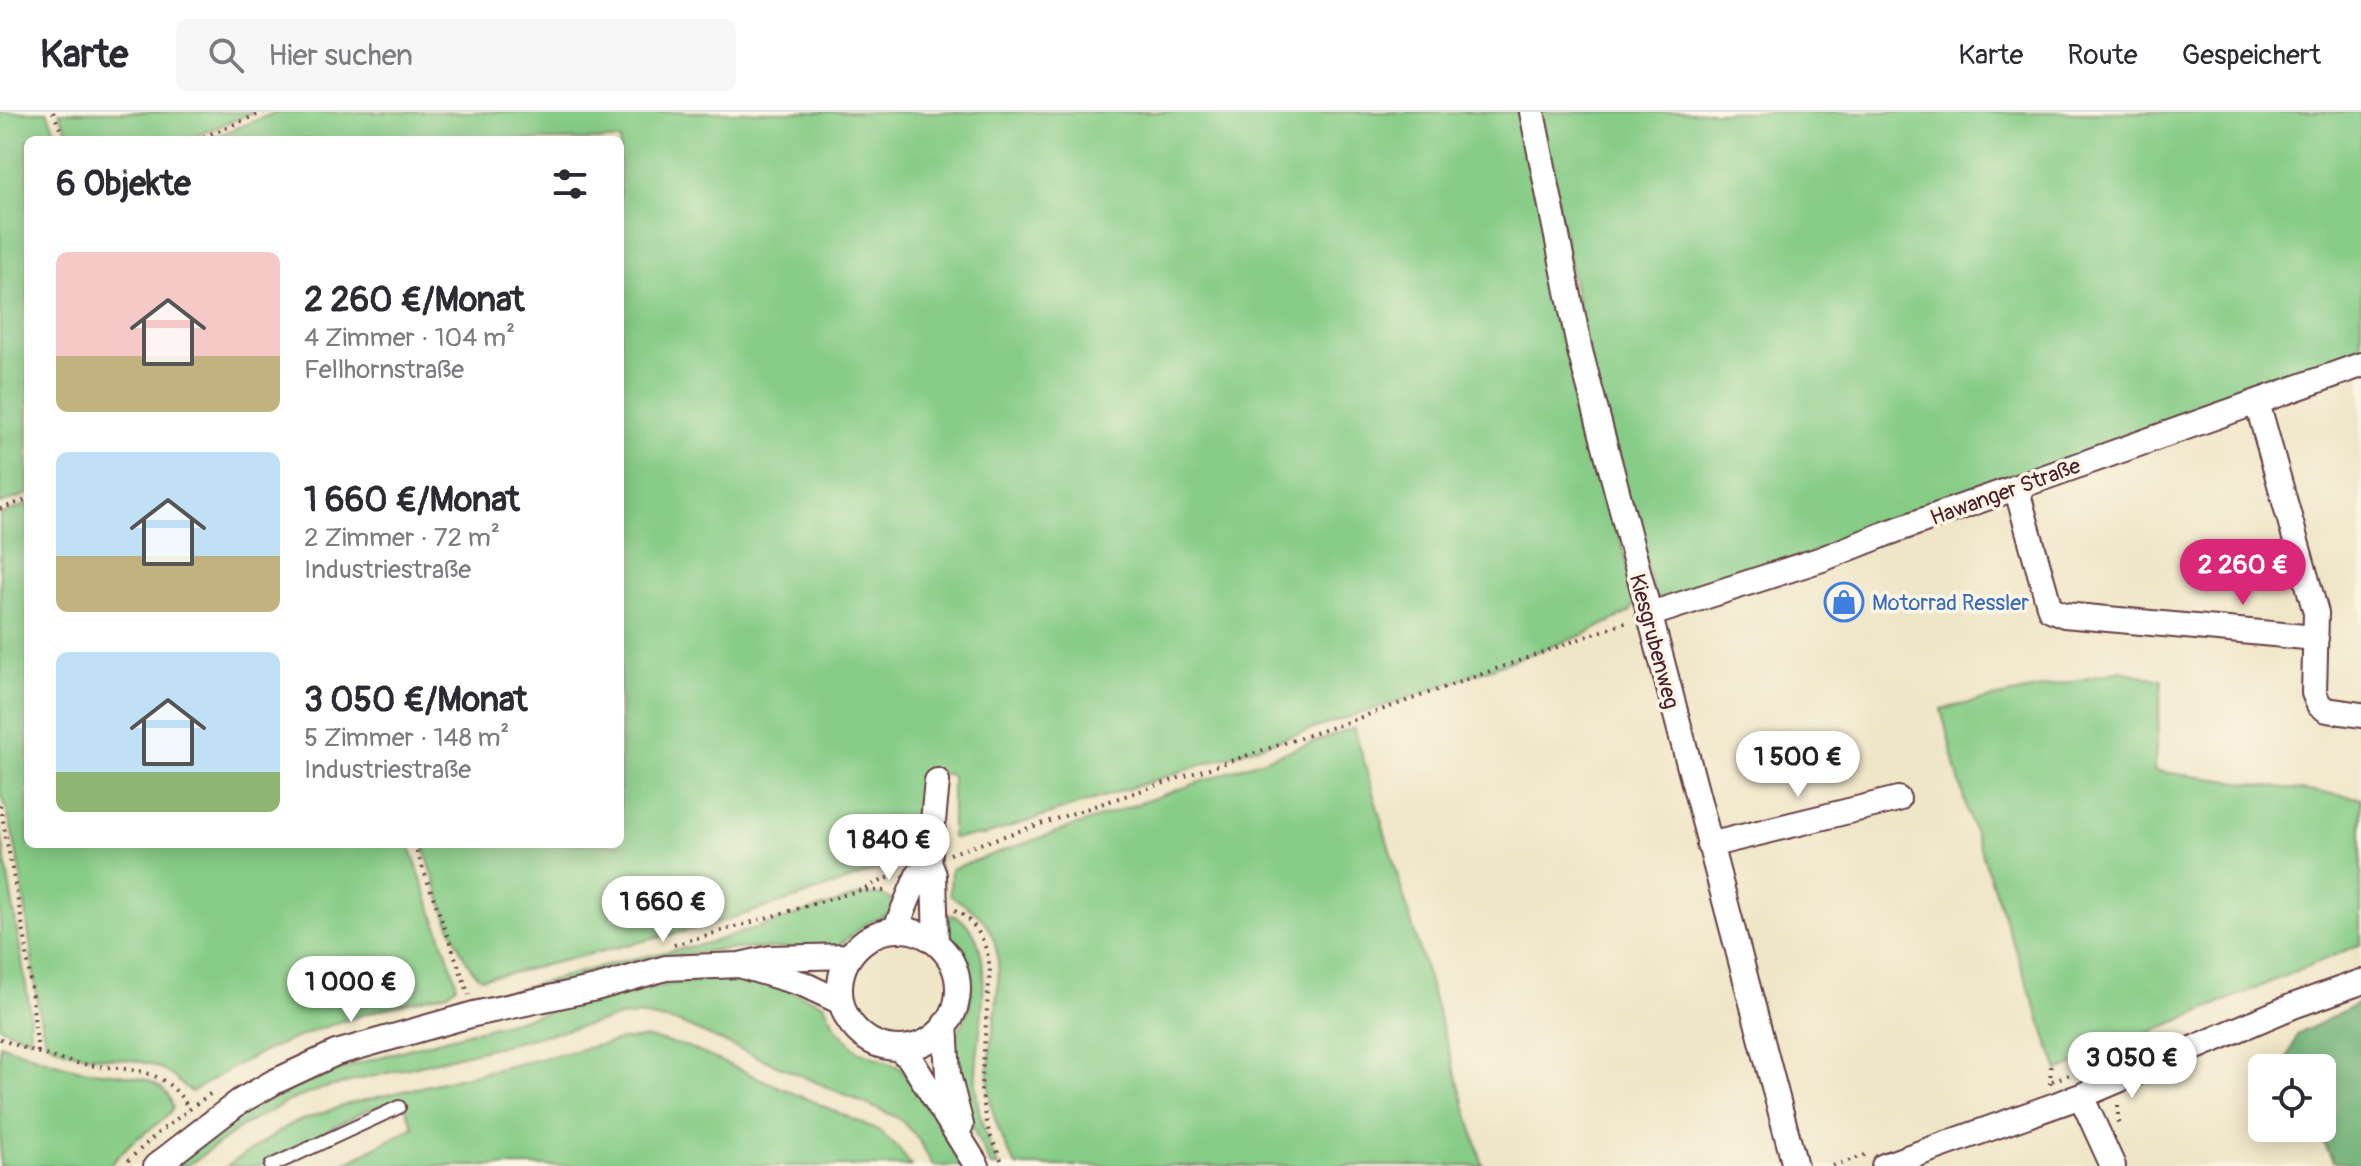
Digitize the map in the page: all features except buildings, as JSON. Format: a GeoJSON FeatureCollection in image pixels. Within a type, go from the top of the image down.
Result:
{"type":"FeatureCollection","features":[{"type":"Feature","properties":{"kind":"street","name":"Kiesgrubenweg"},"geometry":{"type":"LineString","coordinates":[[1532,112],[1580,351],[1795,1166]]}},
{"type":"Feature","properties":{"kind":"street","name":"Hawanger Straße"},"geometry":{"type":"LineString","coordinates":[[1648,615],[1822,559],[2361,365]]}},
{"type":"Feature","properties":{"kind":"street"},"geometry":{"type":"LineString","coordinates":[[2257,402],[2316,613],[2314,693],[2319,705],[2327,710],[2361,715]]}},
{"type":"Feature","properties":{"kind":"street"},"geometry":{"type":"LineString","coordinates":[[2016,487],[2050,609],[2064,615],[2316,638]]}},
{"type":"Feature","properties":{"kind":"street"},"geometry":{"type":"LineString","coordinates":[[936,943],[934,875],[929,862],[937,781]]}},
{"type":"Feature","properties":{"kind":"street"},"geometry":{"type":"LineString","coordinates":[[1709,845],[1898,799]]}},
{"type":"Feature","properties":{"kind":"street"},"geometry":{"type":"LineString","coordinates":[[895,930],[917,877],[929,862]]}},
{"type":"Feature","properties":{"kind":"street"},"geometry":{"type":"LineString","coordinates":[[895,930],[917,932],[936,943],[954,967],[957,982],[953,1012],[938,1033],[918,1044],[897,1048],[875,1043],[857,1031],[841,1002],[841,978],[849,956],[869,938],[895,930]]}},
{"type":"Feature","properties":{"kind":"street"},"geometry":{"type":"LineString","coordinates":[[156,1166],[239,1102],[336,1053],[474,1014],[596,988],[666,968],[740,965],[771,958],[849,956]]}},
{"type":"Feature","properties":{"kind":"street"},"geometry":{"type":"LineString","coordinates":[[740,965],[803,984],[841,1002]]}},
{"type":"Feature","properties":{"kind":"street"},"geometry":{"type":"LineString","coordinates":[[1884,1166],[2081,1096],[2293,1006],[2361,982]]}},
{"type":"Feature","properties":{"kind":"street"},"geometry":{"type":"LineString","coordinates":[[945,1024],[948,1075],[964,1143]]}},
{"type":"Feature","properties":{"kind":"street"},"geometry":{"type":"LineString","coordinates":[[897,1048],[909,1057],[977,1166]]}},
{"type":"Feature","properties":{"kind":"street"},"geometry":{"type":"LineString","coordinates":[[2081,1096],[2113,1166]]}},
{"type":"Feature","properties":{"kind":"lane"},"geometry":{"type":"LineString","coordinates":[[271,1166],[399,1107]]}},
{"type":"Feature","properties":{"kind":"path"},"geometry":{"type":"LineString","coordinates":[[53,112],[63,136]]}},
{"type":"Feature","properties":{"kind":"path"},"geometry":{"type":"LineString","coordinates":[[206,136],[264,112]]}},
{"type":"Feature","properties":{"kind":"path"},"geometry":{"type":"LineString","coordinates":[[0,509],[24,500]]}},
{"type":"Feature","properties":{"kind":"path"},"geometry":{"type":"LineString","coordinates":[[929,862],[1345,723],[1648,615]]}},
{"type":"Feature","properties":{"kind":"path"},"geometry":{"type":"LineString","coordinates":[[0,805],[26,944],[38,1053]]}},
{"type":"Feature","properties":{"kind":"path"},"geometry":{"type":"LineString","coordinates":[[415,848],[469,995]]}},
{"type":"Feature","properties":{"kind":"path"},"geometry":{"type":"LineString","coordinates":[[0,1039],[76,1063],[147,1072],[166,1081],[181,1094],[189,1109]]}},
{"type":"Feature","properties":{"kind":"green space"},"geometry":{"type":"Polygon","coordinates":[[[0,112],[47,112],[57,136],[24,136],[24,495],[0,504],[0,112]]]}},
{"type":"Feature","properties":{"kind":"green space"},"geometry":{"type":"Polygon","coordinates":[[[59,112],[254,112],[196,136],[69,136],[59,112]]]}},
{"type":"Feature","properties":{"kind":"green space"},"geometry":{"type":"Polygon","coordinates":[[[276,112],[1524,112],[1635,602],[1630,612],[1583,635],[1405,699],[985,835],[952,838],[952,775],[928,771],[914,857],[706,926],[481,978],[463,955],[455,937],[424,848],[624,848],[624,136],[218,136],[276,112]]]}},
{"type":"Feature","properties":{"kind":"green space"},"geometry":{"type":"Polygon","coordinates":[[[1539,112],[2361,112],[2361,357],[1803,556],[1659,599],[1655,597],[1594,383],[1539,112]]]}},
{"type":"Feature","properties":{"kind":"green space"},"geometry":{"type":"Polygon","coordinates":[[[24,506],[24,848],[410,848],[456,986],[448,993],[371,1012],[295,1038],[246,1060],[192,1092],[166,1071],[149,1064],[76,1053],[46,1042],[38,1008],[20,869],[0,790],[0,515],[24,506]]]}},
{"type":"Feature","properties":{"kind":"green space"},"geometry":{"type":"Polygon","coordinates":[[[2121,671],[2162,680],[2154,771],[2361,798],[2361,944],[2058,1071],[1967,811],[1941,709],[2121,671]]]}},
{"type":"Feature","properties":{"kind":"green space"},"geometry":{"type":"Polygon","coordinates":[[[1354,728],[1483,1166],[1016,1166],[1000,1132],[990,1097],[990,1053],[998,959],[993,938],[984,921],[950,895],[951,869],[1354,728]]]}},
{"type":"Feature","properties":{"kind":"green space"},"geometry":{"type":"Polygon","coordinates":[[[0,827],[29,1004],[30,1039],[0,1027],[0,827]]]}},
{"type":"Feature","properties":{"kind":"green space"},"geometry":{"type":"Polygon","coordinates":[[[861,895],[883,895],[893,901],[894,910],[863,926],[836,947],[726,949],[663,957],[496,1001],[489,997],[618,962],[708,943],[861,895]]]}},
{"type":"Feature","properties":{"kind":"green space"},"geometry":{"type":"Polygon","coordinates":[[[953,915],[969,927],[979,945],[983,993],[976,1089],[984,1129],[998,1166],[991,1166],[977,1137],[956,1075],[955,1042],[967,1013],[971,991],[968,971],[960,951],[947,933],[949,916],[953,915]]]}},
{"type":"Feature","properties":{"kind":"green space"},"geometry":{"type":"Polygon","coordinates":[[[713,979],[768,982],[824,1004],[837,1030],[858,1051],[899,1067],[932,1112],[962,1166],[933,1166],[913,1133],[896,1117],[680,1023],[640,1015],[620,1017],[321,1089],[289,1101],[244,1125],[187,1166],[171,1166],[245,1112],[341,1070],[586,1002],[636,990],[713,979]]]}},
{"type":"Feature","properties":{"kind":"green space"},"geometry":{"type":"Polygon","coordinates":[[[2361,1002],[2361,1166],[2333,1161],[2323,1142],[2336,1142],[2336,1054],[2289,1054],[2297,1035],[2361,1002]]]}},
{"type":"Feature","properties":{"kind":"green space"},"geometry":{"type":"Polygon","coordinates":[[[649,1038],[688,1047],[878,1130],[899,1149],[911,1166],[340,1166],[414,1127],[402,1099],[366,1110],[259,1166],[227,1166],[291,1124],[348,1104],[621,1040],[649,1038]]]}},
{"type":"Feature","properties":{"kind":"green space"},"geometry":{"type":"Polygon","coordinates":[[[0,1044],[67,1067],[147,1080],[168,1095],[173,1108],[109,1166],[0,1166],[0,1044]]]}},
{"type":"Feature","properties":{"kind":"place","name":"Motorrad Ressler"},"geometry":{"type":"Point","coordinates":[1844,602]}}]}
